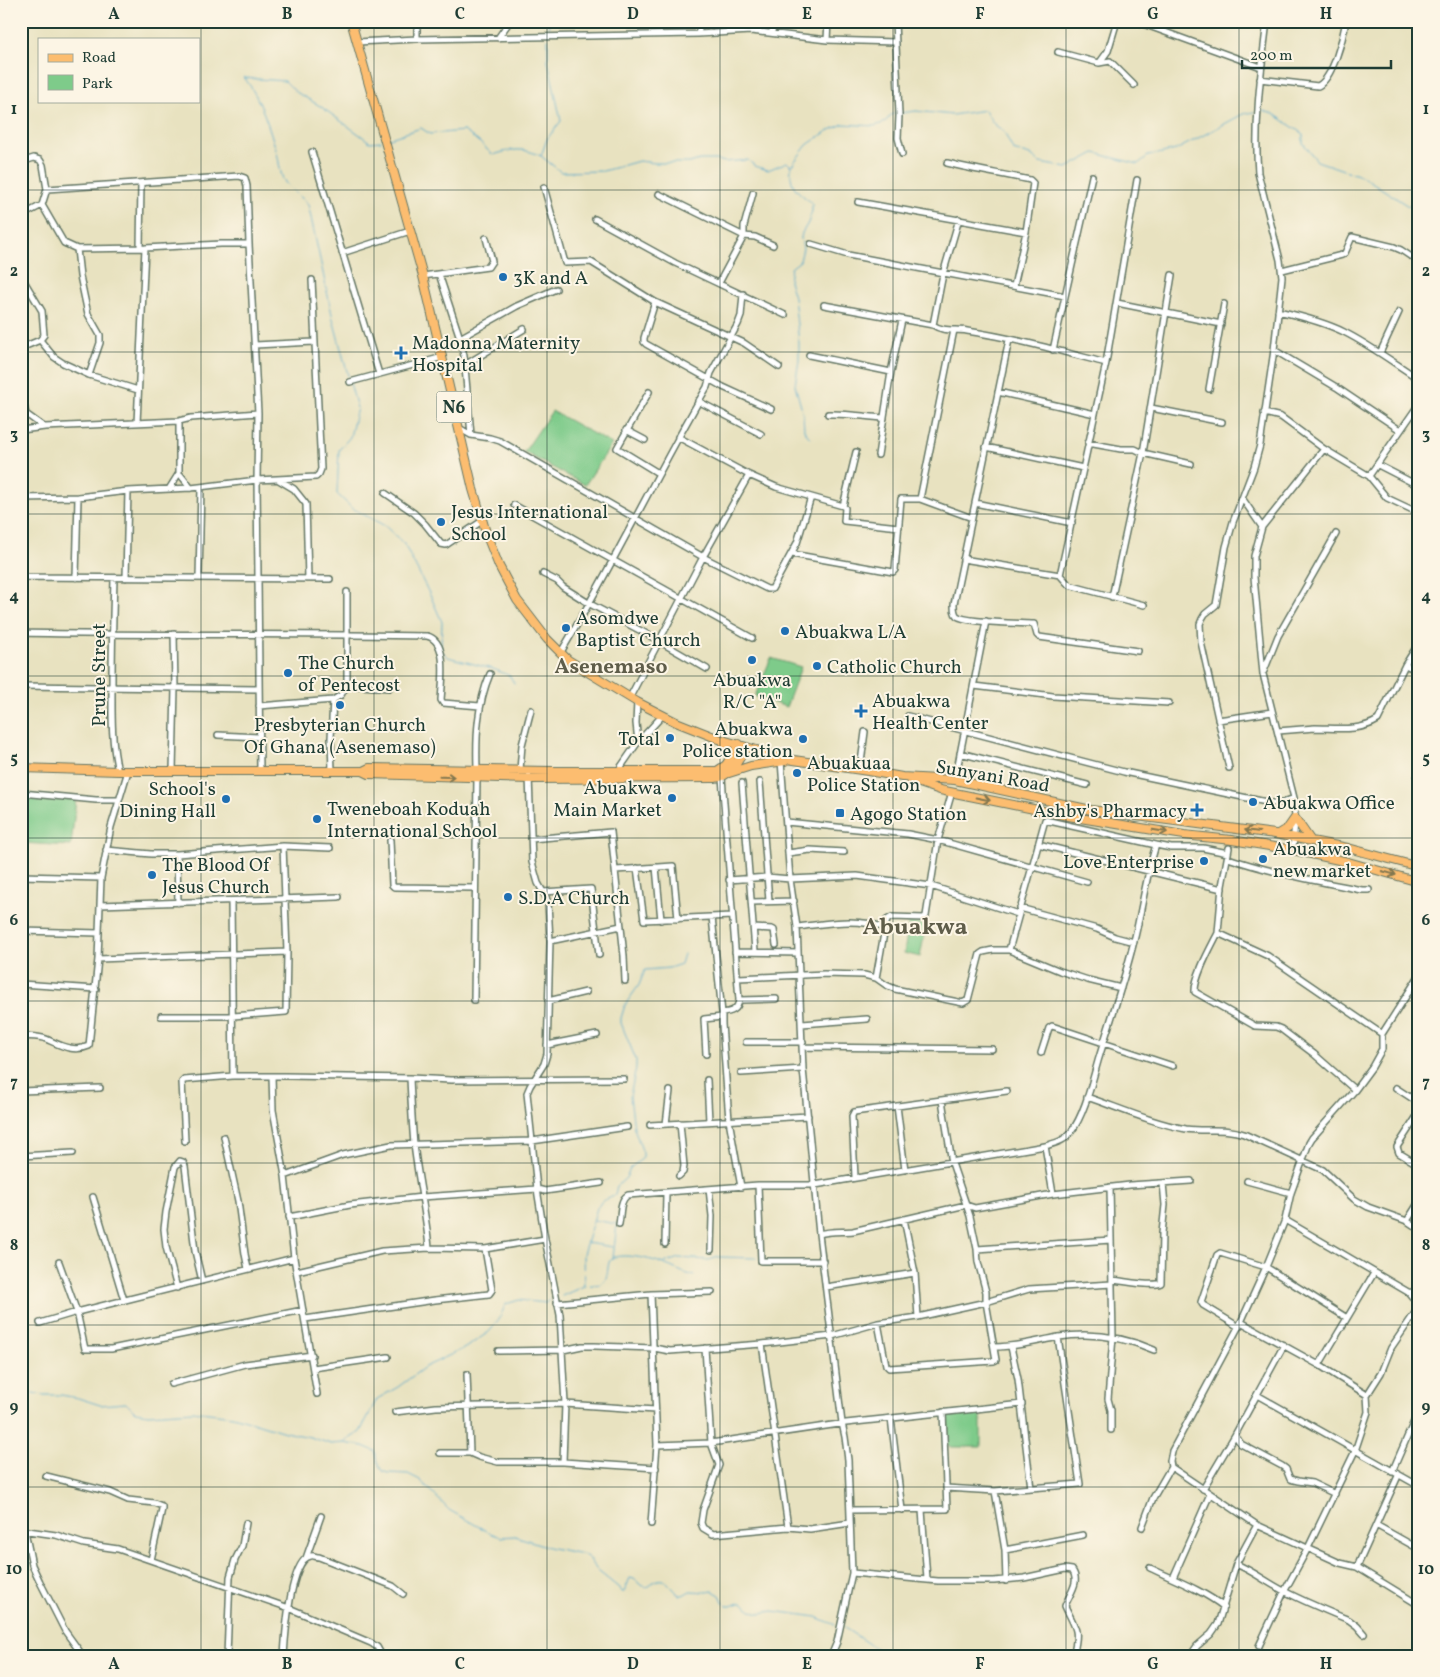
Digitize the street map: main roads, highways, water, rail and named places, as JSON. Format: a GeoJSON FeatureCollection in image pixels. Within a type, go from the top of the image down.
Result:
{"type":"FeatureCollection","features":[{"type":"Feature","properties":{"kind":"main road","name":"N6"},"geometry":{"type":"LineString","coordinates":[[352,21],[423,276],[482,521],[499,566],[517,600],[547,639],[576,666],[637,702],[681,724],[723,740],[791,760],[902,778]]}},
{"type":"Feature","properties":{"kind":"main road"},"geometry":{"type":"LineString","coordinates":[[723,740],[730,759]]}},
{"type":"Feature","properties":{"kind":"main road"},"geometry":{"type":"LineString","coordinates":[[477,773],[520,770],[529,775],[618,771],[717,771],[724,767],[742,746]]}},
{"type":"Feature","properties":{"kind":"main road"},"geometry":{"type":"LineString","coordinates":[[725,775],[742,746]]}},
{"type":"Feature","properties":{"kind":"main road"},"geometry":{"type":"LineString","coordinates":[[21,768],[118,771],[363,771],[369,774],[725,775],[751,766],[791,760]]}},
{"type":"Feature","properties":{"kind":"main road","name":"Sunyani Road"},"geometry":{"type":"LineString","coordinates":[[902,778],[955,780],[1091,810],[1278,834],[1348,848],[1419,867]]}},
{"type":"Feature","properties":{"kind":"main road","name":"Sunyani Road"},"geometry":{"type":"LineString","coordinates":[[902,778],[952,792],[1068,816],[1293,850],[1364,866],[1419,882]]}},
{"type":"Feature","properties":{"kind":"main road"},"geometry":{"type":"LineString","coordinates":[[1278,834],[1288,828],[1295,818],[1311,841]]}},
{"type":"Feature","properties":{"kind":"waterway"},"geometry":{"type":"LineString","coordinates":[[548,35],[549,21]]}},
{"type":"Feature","properties":{"kind":"waterway"},"geometry":{"type":"LineString","coordinates":[[548,39],[548,61],[561,121],[547,139],[541,156],[561,172],[603,171],[639,161],[689,163],[700,160],[725,162],[748,160],[755,166],[768,170],[787,162],[791,166],[791,179],[795,188],[812,203],[812,211],[802,233],[803,248],[800,261],[791,268],[789,281],[794,297],[799,343],[799,360],[795,385],[803,414],[804,430],[810,438]]}},
{"type":"Feature","properties":{"kind":"waterway"},"geometry":{"type":"LineString","coordinates":[[244,77],[255,94],[264,114],[277,153],[283,179],[308,204],[333,319],[349,379]]}},
{"type":"Feature","properties":{"kind":"waterway"},"geometry":{"type":"LineString","coordinates":[[245,78],[285,81],[296,92],[320,106],[370,142],[381,141]]}},
{"type":"Feature","properties":{"kind":"waterway"},"geometry":{"type":"LineString","coordinates":[[901,113],[916,111],[952,115],[985,110],[993,123],[1004,132],[1013,150],[1030,155],[1040,163],[1067,168],[1095,153],[1138,164],[1148,156],[1176,150],[1243,114],[1254,112]]}},
{"type":"Feature","properties":{"kind":"waterway"},"geometry":{"type":"LineString","coordinates":[[1263,111],[1274,114],[1303,134],[1303,143],[1317,161],[1364,177],[1408,206],[1419,205]]}},
{"type":"Feature","properties":{"kind":"waterway"},"geometry":{"type":"LineString","coordinates":[[792,165],[807,145],[826,132],[843,124],[874,126],[884,123],[891,115],[897,113]]}},
{"type":"Feature","properties":{"kind":"waterway"},"geometry":{"type":"LineString","coordinates":[[387,139],[421,128],[430,134],[464,131],[493,155],[506,151],[523,150],[541,156]]}},
{"type":"Feature","properties":{"kind":"waterway"},"geometry":{"type":"LineString","coordinates":[[350,383],[357,408],[350,437],[339,450],[337,494],[352,508],[385,526],[404,544],[442,622],[441,647]]}},
{"type":"Feature","properties":{"kind":"waterway"},"geometry":{"type":"LineString","coordinates":[[442,651],[448,657],[496,670],[510,676],[514,683]]}},
{"type":"Feature","properties":{"kind":"waterway"},"geometry":{"type":"LineString","coordinates":[[584,1286],[583,1254],[597,1208],[602,1201],[615,1194],[617,1186],[626,1178],[630,1168],[643,1158],[634,1128],[630,1096],[636,1060],[621,1023],[621,1018],[625,1005],[639,985],[645,970],[669,968],[681,964],[684,954]]}},
{"type":"Feature","properties":{"kind":"waterway"},"geometry":{"type":"LineString","coordinates":[[593,1220],[617,1224],[613,1258]]}},
{"type":"Feature","properties":{"kind":"waterway"},"geometry":{"type":"LineString","coordinates":[[587,1243],[613,1247]]}},
{"type":"Feature","properties":{"kind":"waterway"},"geometry":{"type":"LineString","coordinates":[[562,1296],[584,1286],[602,1284],[606,1278],[611,1259],[621,1256],[651,1260],[694,1276]]}},
{"type":"Feature","properties":{"kind":"waterway"},"geometry":{"type":"LineString","coordinates":[[664,1263],[679,1258],[709,1260],[719,1257],[756,1258]]}},
{"type":"Feature","properties":{"kind":"waterway"},"geometry":{"type":"LineString","coordinates":[[345,1443],[360,1432],[377,1399],[398,1387],[425,1367],[465,1348],[489,1332],[498,1321],[506,1304],[519,1300],[546,1303],[551,1297]]}},
{"type":"Feature","properties":{"kind":"waterway"},"geometry":{"type":"LineString","coordinates":[[21,1391],[78,1398],[100,1405],[126,1403],[135,1412],[149,1414],[193,1411],[233,1416],[331,1444],[344,1443],[363,1446],[375,1451],[382,1471],[408,1474],[420,1480],[449,1510],[490,1533],[501,1537],[515,1536],[552,1548],[583,1554],[621,1592],[624,1592],[630,1578],[647,1587],[657,1580],[661,1580],[668,1583],[679,1595],[690,1591],[713,1591],[720,1595],[727,1606],[744,1603],[751,1611],[761,1613],[773,1611],[817,1617],[835,1625]]}},
{"type":"Feature","properties":{"kind":"waterway"},"geometry":{"type":"LineString","coordinates":[[843,1627],[887,1656]]}},
{"type":"Feature","properties":{"kind":"place","name":"3K and A"},"geometry":{"type":"Point","coordinates":[503,277]}},
{"type":"Feature","properties":{"kind":"place","name":"Madonna Maternity Hospital"},"geometry":{"type":"Point","coordinates":[401,353]}},
{"type":"Feature","properties":{"kind":"place","name":"Jesus International School"},"geometry":{"type":"Point","coordinates":[441,522]}},
{"type":"Feature","properties":{"kind":"place","name":"Asomdwe Baptist Church"},"geometry":{"type":"Point","coordinates":[566,628]}},
{"type":"Feature","properties":{"kind":"place","name":"Abuakwa L/A"},"geometry":{"type":"Point","coordinates":[785,631]}},
{"type":"Feature","properties":{"kind":"place","name":"Abuakwa R/C \"A\""},"geometry":{"type":"Point","coordinates":[752,660]}},
{"type":"Feature","properties":{"kind":"place","name":"Catholic Church"},"geometry":{"type":"Point","coordinates":[817,666]}},
{"type":"Feature","properties":{"kind":"place","name":"The Church of Pentecost"},"geometry":{"type":"Point","coordinates":[288,673]}},
{"type":"Feature","properties":{"kind":"place","name":"Presbyterian Church Of Ghana (Asenemaso)"},"geometry":{"type":"Point","coordinates":[340,705]}},
{"type":"Feature","properties":{"kind":"place","name":"Abuakwa Health Center"},"geometry":{"type":"Point","coordinates":[861,711]}},
{"type":"Feature","properties":{"kind":"place","name":"Total"},"geometry":{"type":"Point","coordinates":[670,738]}},
{"type":"Feature","properties":{"kind":"place","name":"Abuakwa Police station"},"geometry":{"type":"Point","coordinates":[803,739]}},
{"type":"Feature","properties":{"kind":"place","name":"Abuakuaa Police Station"},"geometry":{"type":"Point","coordinates":[797,773]}},
{"type":"Feature","properties":{"kind":"place","name":"Abuakwa Main Market"},"geometry":{"type":"Point","coordinates":[672,798]}},
{"type":"Feature","properties":{"kind":"place","name":"School's Dining Hall"},"geometry":{"type":"Point","coordinates":[226,799]}},
{"type":"Feature","properties":{"kind":"place","name":"Abuakwa Office"},"geometry":{"type":"Point","coordinates":[1253,802]}},
{"type":"Feature","properties":{"kind":"place","name":"Ashby's Pharmacy"},"geometry":{"type":"Point","coordinates":[1197,810]}},
{"type":"Feature","properties":{"kind":"place","name":"Agogo Station"},"geometry":{"type":"Point","coordinates":[840,813]}},
{"type":"Feature","properties":{"kind":"place","name":"Tweneboah Koduah International School"},"geometry":{"type":"Point","coordinates":[317,819]}},
{"type":"Feature","properties":{"kind":"place","name":"Abuakwa new market"},"geometry":{"type":"Point","coordinates":[1263,859]}},
{"type":"Feature","properties":{"kind":"place","name":"Love Enterprise"},"geometry":{"type":"Point","coordinates":[1204,861]}},
{"type":"Feature","properties":{"kind":"place","name":"The Blood Of Jesus Church"},"geometry":{"type":"Point","coordinates":[152,875]}},
{"type":"Feature","properties":{"kind":"place","name":"S.D.A Church"},"geometry":{"type":"Point","coordinates":[508,897]}},
{"type":"Feature","properties":{"kind":"district","name":"Asenemaso"},"geometry":{"type":"Point","coordinates":[611,666]}},
{"type":"Feature","properties":{"kind":"district","name":"Abuakwa"},"geometry":{"type":"Point","coordinates":[915,926]}}]}
